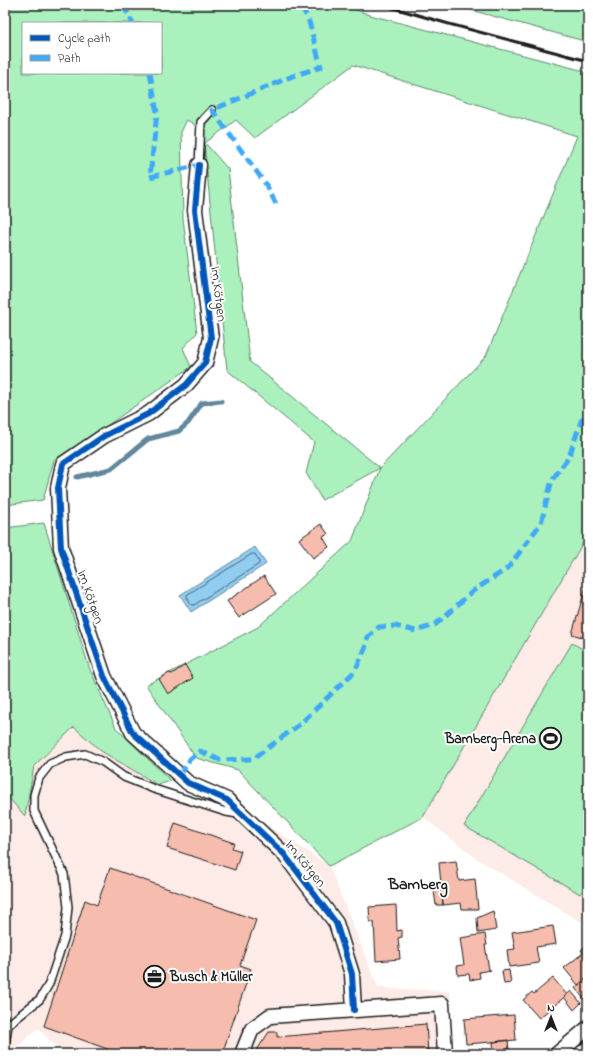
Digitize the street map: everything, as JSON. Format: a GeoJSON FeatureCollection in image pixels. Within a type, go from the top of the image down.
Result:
{"type":"FeatureCollection","features":[{"type":"Feature","properties":{"kind":"street","name":"Im Kötgen"},"geometry":{"type":"LineString","coordinates":[[199,166],[195,210],[211,338],[205,362],[186,385],[148,414],[104,436],[63,464],[58,488],[61,548],[104,676],[133,733],[188,783],[228,800],[284,854],[336,923],[352,974],[354,1010]]}},
{"type":"Feature","properties":{"kind":"street"},"geometry":{"type":"LineString","coordinates":[[242,1054],[252,1029],[270,1016],[442,1004],[445,1054]]}},
{"type":"Feature","properties":{"kind":"street"},"geometry":{"type":"LineString","coordinates":[[557,1054],[588,1028]]}},
{"type":"Feature","properties":{"kind":"lane"},"geometry":{"type":"LineString","coordinates":[[199,166],[201,122],[212,110]]}},
{"type":"Feature","properties":{"kind":"lane"},"geometry":{"type":"LineString","coordinates":[[8,1025],[40,998],[49,984],[65,936],[68,907],[64,874],[34,811],[34,795],[39,778],[50,764],[66,757],[85,754],[103,762],[124,777],[154,789],[226,812],[242,814]]}},
{"type":"Feature","properties":{"kind":"lane"},"geometry":{"type":"LineString","coordinates":[[5,1018],[8,1025],[5,1045]]}},
{"type":"Feature","properties":{"kind":"shaded area"},"geometry":{"type":"Polygon","coordinates":[[[588,534],[588,909],[581,922],[476,858],[423,817],[588,534]]]}},
{"type":"Feature","properties":{"kind":"shaded area"},"geometry":{"type":"Polygon","coordinates":[[[74,727],[101,751],[158,785],[251,814],[329,866],[378,988],[450,991],[452,1054],[64,1054],[38,1028],[9,1054],[5,1054],[5,794],[25,815],[34,766],[74,727]]]}},
{"type":"Feature","properties":{"kind":"green space"},"geometry":{"type":"Polygon","coordinates":[[[5,5],[343,5],[370,15],[588,72],[588,534],[423,817],[329,866],[238,770],[196,758],[146,685],[258,627],[352,541],[380,468],[322,500],[306,473],[314,442],[227,370],[204,143],[194,124],[187,120],[181,132],[183,218],[197,333],[183,348],[191,367],[98,432],[54,460],[43,500],[5,505],[5,5]],[[353,65],[255,138],[236,120],[205,143],[228,169],[250,362],[380,468],[486,356],[577,136],[353,65]]]}},
{"type":"Feature","properties":{"kind":"green space"},"geometry":{"type":"Polygon","coordinates":[[[452,5],[588,5],[588,42],[452,5]]]}},
{"type":"Feature","properties":{"kind":"green space"},"geometry":{"type":"Polygon","coordinates":[[[44,523],[89,667],[116,728],[171,781],[158,785],[101,751],[74,727],[34,766],[25,816],[5,794],[5,528],[44,523]]]}},
{"type":"Feature","properties":{"kind":"green space","name":"Bamberg-Arena"},"geometry":{"type":"Polygon","coordinates":[[[572,643],[588,652],[588,881],[580,894],[464,826],[572,643]]]}},
{"type":"Feature","properties":{"kind":"water"},"geometry":{"type":"Polygon","coordinates":[[[255,547],[266,564],[191,612],[180,595],[255,547]]]}},
{"type":"Feature","properties":{"kind":"building"},"geometry":{"type":"Polygon","coordinates":[[[321,524],[328,534],[323,537],[329,547],[313,558],[299,539],[321,524]]]}},
{"type":"Feature","properties":{"kind":"building"},"geometry":{"type":"Polygon","coordinates":[[[264,576],[276,594],[239,618],[227,601],[264,576]]]}},
{"type":"Feature","properties":{"kind":"building"},"geometry":{"type":"Polygon","coordinates":[[[588,579],[588,639],[572,634],[588,579]]]}},
{"type":"Feature","properties":{"kind":"building"},"geometry":{"type":"Polygon","coordinates":[[[185,665],[193,678],[168,694],[159,679],[169,673],[172,674],[185,665]]]}},
{"type":"Feature","properties":{"kind":"building"},"geometry":{"type":"Polygon","coordinates":[[[175,823],[234,843],[232,848],[241,851],[235,870],[167,848],[175,823]]]}},
{"type":"Feature","properties":{"kind":"building"},"geometry":{"type":"Polygon","coordinates":[[[456,861],[459,881],[475,879],[478,909],[462,909],[461,903],[443,905],[439,863],[456,861]]]}},
{"type":"Feature","properties":{"kind":"building"},"geometry":{"type":"Polygon","coordinates":[[[110,868],[256,920],[240,965],[251,969],[222,1054],[121,1054],[44,1026],[85,900],[97,905],[110,868]]]}},
{"type":"Feature","properties":{"kind":"building"},"geometry":{"type":"Polygon","coordinates":[[[442,890],[443,905],[436,905],[434,891],[442,890]]]}},
{"type":"Feature","properties":{"kind":"building"},"geometry":{"type":"Polygon","coordinates":[[[396,905],[397,931],[402,930],[402,937],[398,938],[400,959],[376,961],[374,922],[370,922],[369,907],[396,905]]]}},
{"type":"Feature","properties":{"kind":"building"},"geometry":{"type":"Polygon","coordinates":[[[493,911],[496,930],[478,933],[477,918],[493,911]]]}},
{"type":"Feature","properties":{"kind":"building"},"geometry":{"type":"Polygon","coordinates":[[[553,926],[556,944],[536,947],[539,963],[509,967],[507,950],[515,949],[512,932],[553,926]]]}},
{"type":"Feature","properties":{"kind":"building"},"geometry":{"type":"Polygon","coordinates":[[[485,934],[487,945],[485,945],[489,970],[491,970],[479,972],[480,978],[470,980],[469,974],[458,975],[457,966],[464,965],[460,938],[485,934]]]}},
{"type":"Feature","properties":{"kind":"building"},"geometry":{"type":"Polygon","coordinates":[[[588,944],[588,977],[578,985],[564,968],[583,953],[581,950],[588,944]]]}},
{"type":"Feature","properties":{"kind":"building"},"geometry":{"type":"Polygon","coordinates":[[[509,970],[511,983],[504,984],[502,971],[509,970]]]}},
{"type":"Feature","properties":{"kind":"building"},"geometry":{"type":"Polygon","coordinates":[[[588,977],[588,998],[585,1000],[575,988],[588,977]]]}},
{"type":"Feature","properties":{"kind":"building"},"geometry":{"type":"Polygon","coordinates":[[[553,978],[567,995],[539,1018],[523,1000],[532,992],[534,994],[553,978]]]}},
{"type":"Feature","properties":{"kind":"building"},"geometry":{"type":"Polygon","coordinates":[[[571,991],[581,1003],[574,1010],[564,997],[571,991]]]}},
{"type":"Feature","properties":{"kind":"building"},"geometry":{"type":"Polygon","coordinates":[[[514,1015],[516,1040],[466,1044],[464,1019],[514,1015]]]}},
{"type":"Feature","properties":{"kind":"building"},"geometry":{"type":"Polygon","coordinates":[[[426,1024],[428,1054],[257,1054],[257,1050],[269,1032],[277,1032],[277,1037],[426,1024]]]}},
{"type":"Feature","properties":{"kind":"building"},"geometry":{"type":"Polygon","coordinates":[[[508,1040],[509,1050],[499,1051],[500,1054],[494,1054],[493,1042],[508,1040]]]}},
{"type":"Feature","properties":{"kind":"waterway"},"geometry":{"type":"LineString","coordinates":[[77,477],[111,469],[148,439],[179,431],[188,423],[202,403],[221,401]]}},
{"type":"Feature","properties":{"kind":"railway"},"geometry":{"type":"LineString","coordinates":[[383,5],[588,61]]}},
{"type":"Feature","properties":{"kind":"marked path"},"geometry":{"type":"LineString","coordinates":[[123,5],[132,22]]}},
{"type":"Feature","properties":{"kind":"marked path"},"geometry":{"type":"LineString","coordinates":[[276,204],[267,186],[212,110],[295,75],[321,67],[308,18],[300,5]]}},
{"type":"Feature","properties":{"kind":"marked path"},"geometry":{"type":"LineString","coordinates":[[150,74],[157,113],[150,177],[199,165]]}},
{"type":"Feature","properties":{"kind":"marked path"},"geometry":{"type":"LineString","coordinates":[[180,775],[190,759],[200,751],[220,760],[253,759],[300,724],[355,671],[365,649],[368,637],[379,627],[395,626],[416,631],[435,625],[473,591],[508,568],[541,523],[552,480],[569,457],[581,421],[588,412]]}},
{"type":"Feature","properties":{"kind":"cycle path"},"geometry":{"type":"LineString","coordinates":[[199,165],[195,210],[211,338],[205,363],[186,385],[148,414],[104,436],[63,464],[58,488],[61,548],[104,676],[133,733],[188,783],[227,800],[284,854],[336,923],[352,974],[354,1010]]}},
{"type":"Feature","properties":{"kind":"place","name":"Bamberg-Arena"},"geometry":{"type":"Point","coordinates":[551,739]}},
{"type":"Feature","properties":{"kind":"place","name":"Busch & Müller"},"geometry":{"type":"Point","coordinates":[154,977]}},
{"type":"Feature","properties":{"kind":"district","name":"Bamberg"},"geometry":{"type":"Point","coordinates":[418,885]}}]}
